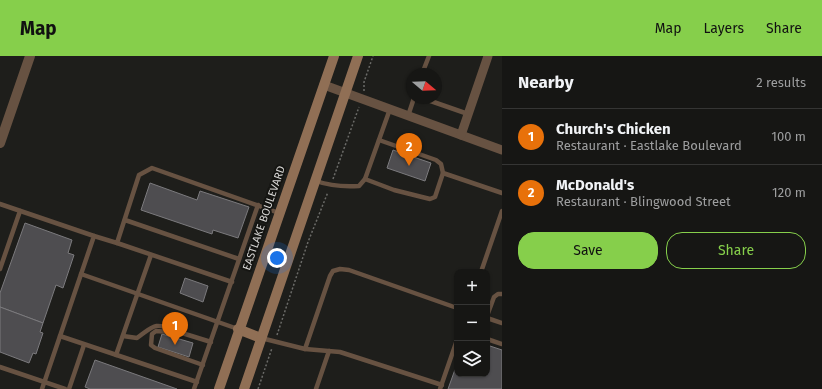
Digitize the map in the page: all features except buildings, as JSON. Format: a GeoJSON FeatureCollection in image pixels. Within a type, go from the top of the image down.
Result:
{"type":"FeatureCollection","features":[{"type":"Feature","properties":{"kind":"main road","name":"EASTLAKE BOULEVARD"},"geometry":{"type":"LineString","coordinates":[[219,389],[278,213],[334,56]]}},
{"type":"Feature","properties":{"kind":"main road"},"geometry":{"type":"LineString","coordinates":[[244,389],[358,56]]}},
{"type":"Feature","properties":{"kind":"main road"},"geometry":{"type":"LineString","coordinates":[[238,329],[261,338]]}},
{"type":"Feature","properties":{"kind":"street"},"geometry":{"type":"LineString","coordinates":[[0,143],[30,56]]}},
{"type":"Feature","properties":{"kind":"street"},"geometry":{"type":"LineString","coordinates":[[461,135],[488,56]]}},
{"type":"Feature","properties":{"kind":"street"},"geometry":{"type":"LineString","coordinates":[[324,86],[502,150]]}},
{"type":"Feature","properties":{"kind":"lane"},"geometry":{"type":"LineString","coordinates":[[424,68],[428,56]]}},
{"type":"Feature","properties":{"kind":"lane"},"geometry":{"type":"LineString","coordinates":[[408,116],[412,104]]}},
{"type":"Feature","properties":{"kind":"lane"},"geometry":{"type":"LineString","coordinates":[[439,104],[468,114]]}},
{"type":"Feature","properties":{"kind":"lane"},"geometry":{"type":"LineString","coordinates":[[316,181],[330,186],[359,186],[365,179],[390,110]]}},
{"type":"Feature","properties":{"kind":"lane"},"geometry":{"type":"LineString","coordinates":[[365,179],[394,190],[430,198],[436,197],[443,173],[441,164],[436,160],[379,140]]}},
{"type":"Feature","properties":{"kind":"lane"},"geometry":{"type":"LineString","coordinates":[[117,244],[139,175],[152,168],[278,213]]}},
{"type":"Feature","properties":{"kind":"lane"},"geometry":{"type":"LineString","coordinates":[[443,173],[502,193]]}},
{"type":"Feature","properties":{"kind":"lane"},"geometry":{"type":"LineString","coordinates":[[0,204],[232,282]]}},
{"type":"Feature","properties":{"kind":"lane"},"geometry":{"type":"LineString","coordinates":[[194,389],[258,205]]}},
{"type":"Feature","properties":{"kind":"lane"},"geometry":{"type":"LineString","coordinates":[[0,269],[20,211]]}},
{"type":"Feature","properties":{"kind":"lane"},"geometry":{"type":"LineString","coordinates":[[482,269],[502,211]]}},
{"type":"Feature","properties":{"kind":"lane"},"geometry":{"type":"LineString","coordinates":[[125,220],[239,259]]}},
{"type":"Feature","properties":{"kind":"lane"},"geometry":{"type":"LineString","coordinates":[[42,389],[94,236]]}},
{"type":"Feature","properties":{"kind":"lane"},"geometry":{"type":"LineString","coordinates":[[116,355],[151,255]]}},
{"type":"Feature","properties":{"kind":"lane"},"geometry":{"type":"LineString","coordinates":[[305,349],[330,276],[333,271],[340,269],[349,270],[454,307]]}},
{"type":"Feature","properties":{"kind":"lane"},"geometry":{"type":"LineString","coordinates":[[81,274],[238,329]]}},
{"type":"Feature","properties":{"kind":"lane"},"geometry":{"type":"LineString","coordinates":[[490,308],[494,297],[498,294],[502,294]]}},
{"type":"Feature","properties":{"kind":"lane"},"geometry":{"type":"LineString","coordinates":[[490,318],[502,323]]}},
{"type":"Feature","properties":{"kind":"lane"},"geometry":{"type":"LineString","coordinates":[[123,336],[137,338],[154,326],[161,325],[211,342]]}},
{"type":"Feature","properties":{"kind":"lane"},"geometry":{"type":"LineString","coordinates":[[183,333],[156,330],[152,334],[151,345],[155,348],[203,365]]}},
{"type":"Feature","properties":{"kind":"lane"},"geometry":{"type":"LineString","coordinates":[[60,336],[197,382]]}},
{"type":"Feature","properties":{"kind":"lane"},"geometry":{"type":"LineString","coordinates":[[261,338],[305,349],[340,352],[441,387],[457,341]]}},
{"type":"Feature","properties":{"kind":"lane"},"geometry":{"type":"LineString","coordinates":[[490,340],[502,344]]}},
{"type":"Feature","properties":{"kind":"lane"},"geometry":{"type":"LineString","coordinates":[[68,389],[84,345]]}},
{"type":"Feature","properties":{"kind":"lane"},"geometry":{"type":"LineString","coordinates":[[316,389],[330,351]]}},
{"type":"Feature","properties":{"kind":"lane"},"geometry":{"type":"LineString","coordinates":[[0,368],[65,389]]}},
{"type":"Feature","properties":{"kind":"path"},"geometry":{"type":"LineString","coordinates":[[364,92],[364,82],[373,56]]}},
{"type":"Feature","properties":{"kind":"path"},"geometry":{"type":"LineString","coordinates":[[258,389],[310,237],[359,108]]}},
{"type":"Feature","properties":{"kind":"place","name":"McDonald's"},"geometry":{"type":"Point","coordinates":[409,166]}},
{"type":"Feature","properties":{"kind":"place","name":"Church's Chicken"},"geometry":{"type":"Point","coordinates":[175,345]}}]}
